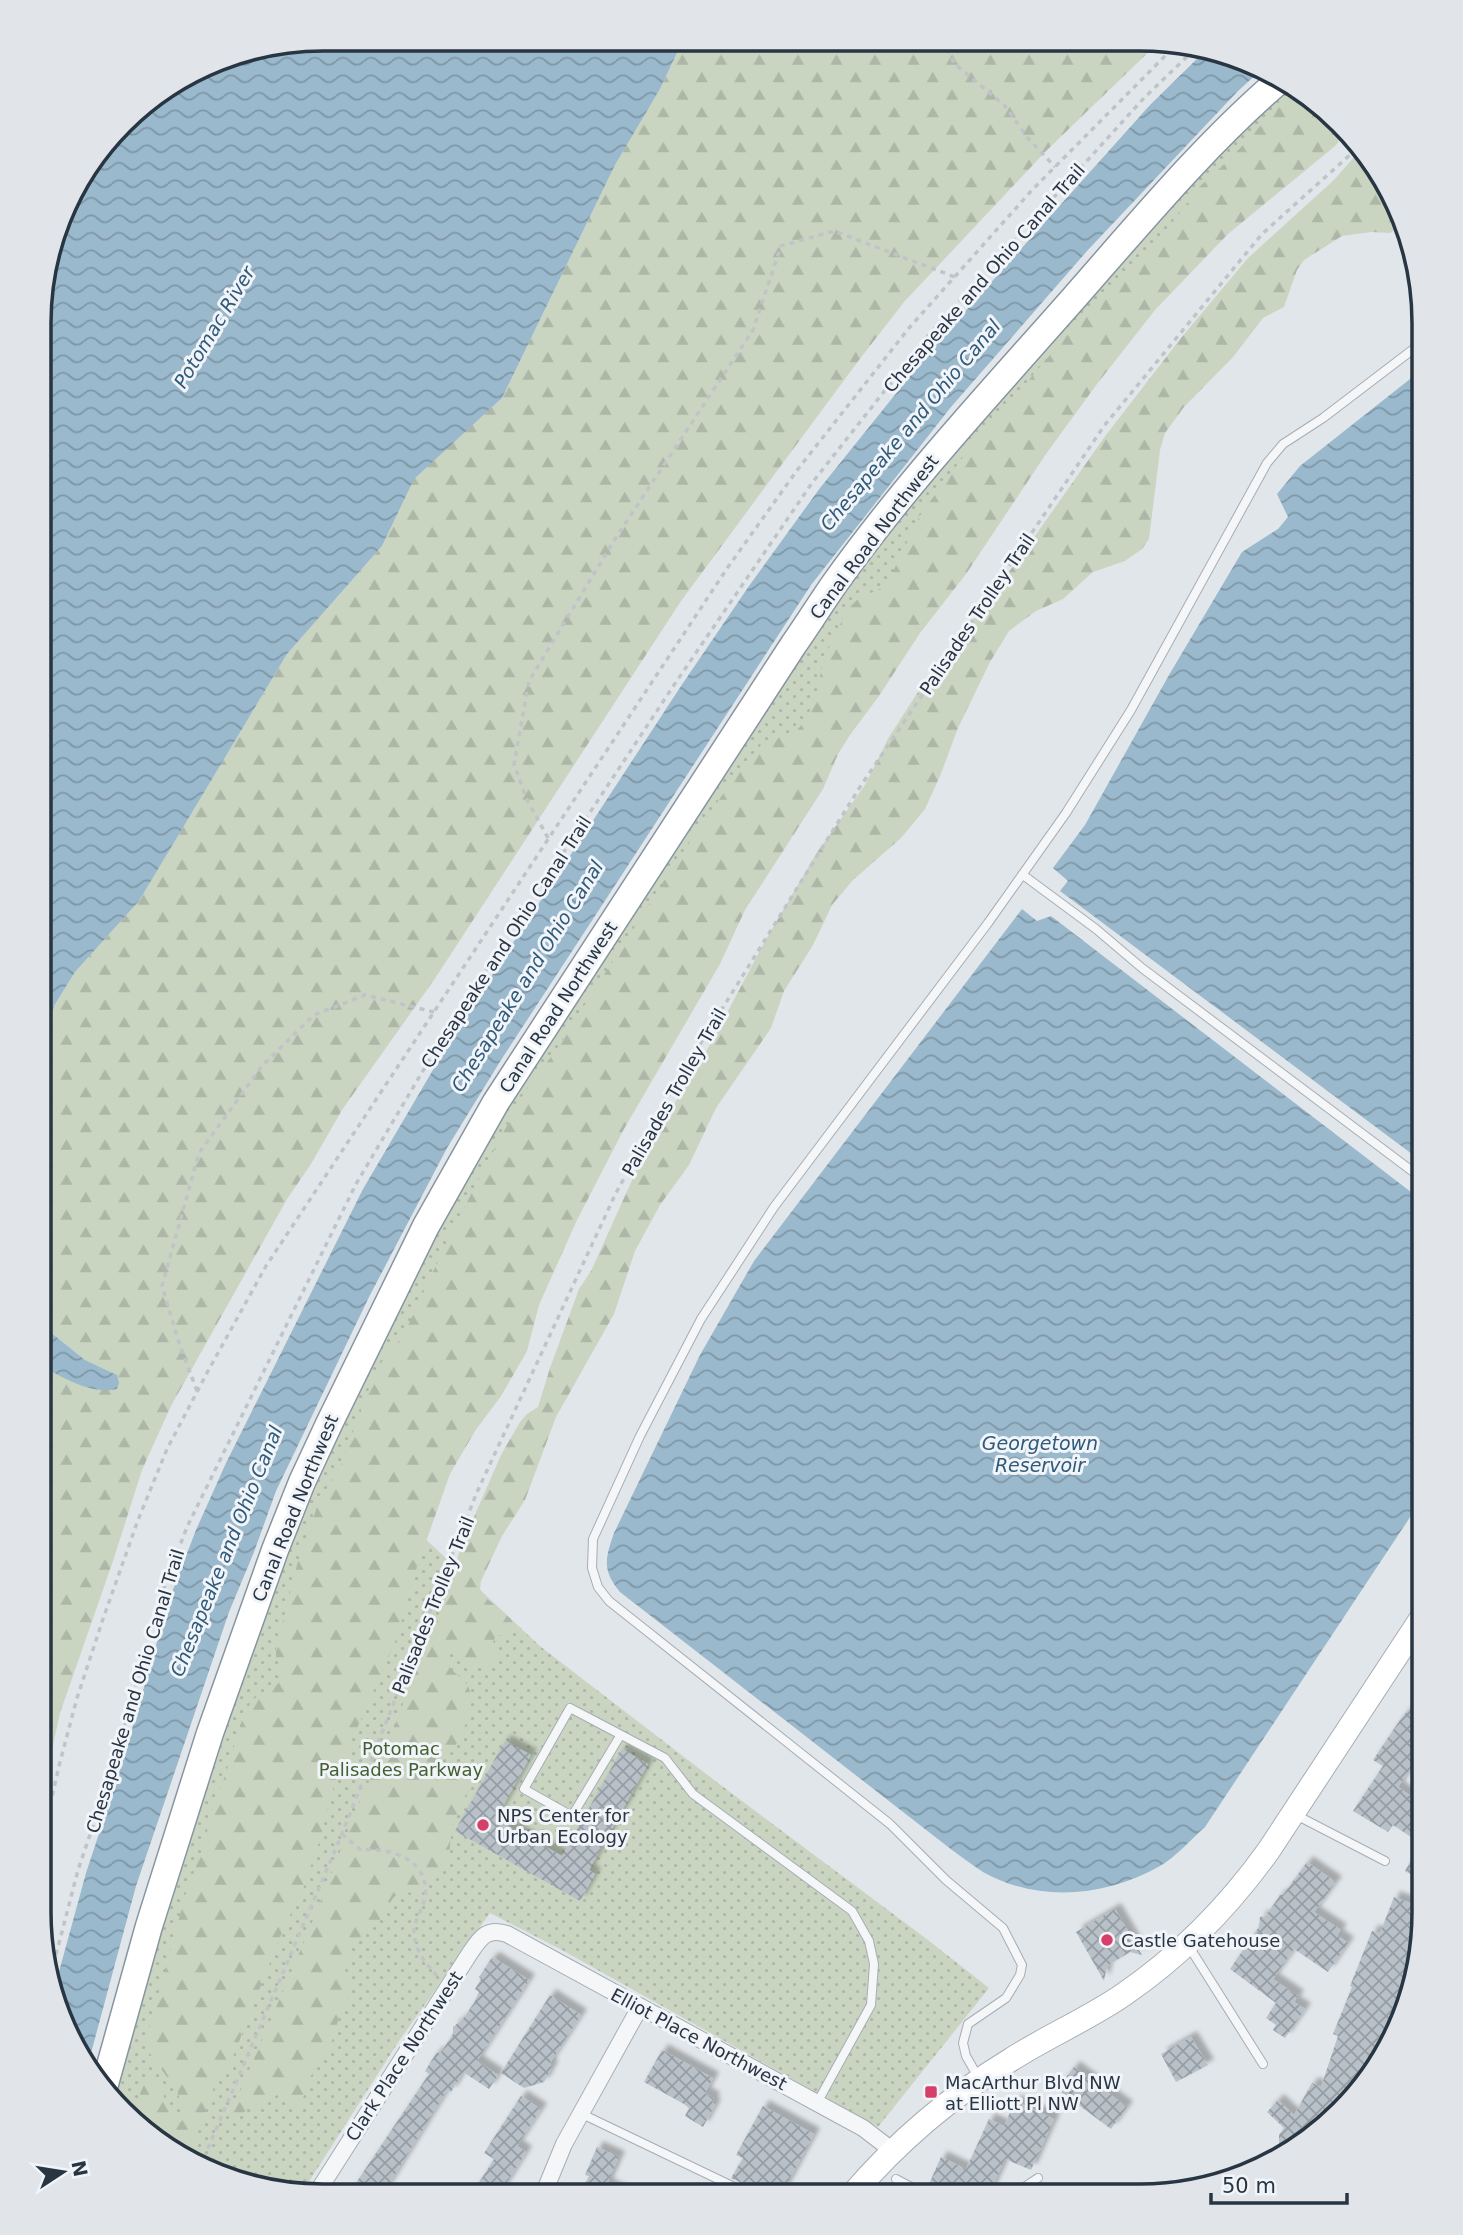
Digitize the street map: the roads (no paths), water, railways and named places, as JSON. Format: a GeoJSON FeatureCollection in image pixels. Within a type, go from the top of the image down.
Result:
{"type":"FeatureCollection","features":[{"type":"Feature","properties":{"kind":"highway","name":"Canal Road Northwest"},"geometry":{"type":"LineString","coordinates":[[107,2077],[138,1962],[195,1776],[291,1509],[329,1424],[421,1237],[496,1102],[849,564],[927,465],[1149,213],[1211,147],[1274,86]]}},
{"type":"Feature","properties":{"kind":"main road"},"geometry":{"type":"LineString","coordinates":[[861,2184],[932,2114],[979,2080],[1121,1996],[1187,1944],[1242,1886],[1294,1814],[1412,1632]]}},
{"type":"Feature","properties":{"kind":"street","name":"Clark Place Northwest"},"geometry":{"type":"LineString","coordinates":[[322,2184],[479,1939],[487,1932],[502,1932]]}},
{"type":"Feature","properties":{"kind":"street","name":"Elliot Place Northwest"},"geometry":{"type":"LineString","coordinates":[[502,1932],[817,2103],[873,2135],[893,2151]]}},
{"type":"Feature","properties":{"kind":"street"},"geometry":{"type":"LineString","coordinates":[[547,2184],[556,2161],[640,2007]]}},
{"type":"Feature","properties":{"kind":"lane"},"geometry":{"type":"LineString","coordinates":[[979,2080],[966,2056],[963,2043],[968,2024],[1006,1998],[1020,1975],[1022,1965],[1003,1928],[946,1880],[890,1824],[609,1601],[598,1587],[592,1568],[593,1539],[640,1436],[701,1319],[774,1207],[1023,875],[1066,813],[1131,710],[1267,463],[1283,444],[1323,418],[1412,350]]}},
{"type":"Feature","properties":{"kind":"lane"},"geometry":{"type":"LineString","coordinates":[[1023,875],[1412,1171]]}},
{"type":"Feature","properties":{"kind":"lane"},"geometry":{"type":"LineString","coordinates":[[620,1736],[572,1816],[524,1789],[570,1708],[664,1758],[693,1794],[852,1911],[869,1941],[874,1964],[871,2005],[817,2103]]}},
{"type":"Feature","properties":{"kind":"lane"},"geometry":{"type":"LineString","coordinates":[[1294,1814],[1385,1861]]}},
{"type":"Feature","properties":{"kind":"lane"},"geometry":{"type":"LineString","coordinates":[[1187,1944],[1263,2064]]}},
{"type":"Feature","properties":{"kind":"lane"},"geometry":{"type":"LineString","coordinates":[[582,2114],[728,2184]]}},
{"type":"Feature","properties":{"kind":"lane"},"geometry":{"type":"LineString","coordinates":[[1029,2184],[1038,2178]]}},
{"type":"Feature","properties":{"kind":"lane"},"geometry":{"type":"LineString","coordinates":[[896,2179],[905,2184]]}},
{"type":"Feature","properties":{"kind":"water","name":"Potomac River"},"geometry":{"type":"Polygon","coordinates":[[[305,51],[678,51],[660,89],[615,165],[502,398],[414,479],[382,546],[287,654],[139,901],[75,972],[54,1006],[51,1016],[51,305],[65,236],[87,187],[118,144],[157,107],[187,87],[219,71],[270,56],[305,51]]]}},
{"type":"Feature","properties":{"kind":"water","name":"Chesapeake and Ohio Canal"},"geometry":{"type":"Polygon","coordinates":[[[1199,57],[1254,76],[1087,251],[951,407],[811,585],[501,1060],[447,1148],[369,1297],[276,1491],[229,1612],[136,1886],[91,2054],[71,2016],[58,1975],[86,1873],[122,1764],[169,1600],[226,1463],[363,1189],[460,1024],[681,686],[820,488],[935,345],[1150,105],[1199,57]]]}},
{"type":"Feature","properties":{"kind":"water"},"geometry":{"type":"Polygon","coordinates":[[[1412,377],[1412,1154],[1060,891],[1068,881],[1053,868],[1085,825],[1242,552],[1278,529],[1288,517],[1277,494],[1300,466],[1412,377]]]}},
{"type":"Feature","properties":{"kind":"water","name":"Georgetown Reservoir"},"geometry":{"type":"Polygon","coordinates":[[[1022,909],[1037,921],[1051,916],[1412,1193],[1412,1514],[1205,1827],[1166,1862],[1117,1884],[1072,1892],[1026,1889],[983,1872],[620,1592],[614,1584],[607,1564],[614,1533],[700,1355],[754,1261],[1022,909]]]}},
{"type":"Feature","properties":{"kind":"water"},"geometry":{"type":"Polygon","coordinates":[[[51,1333],[85,1360],[117,1375],[119,1383],[117,1389],[107,1390],[87,1387],[51,1371],[51,1333]]]}},
{"type":"Feature","properties":{"kind":"place","name":"NPS Center for Urban Ecology"},"geometry":{"type":"Point","coordinates":[483,1825]}},
{"type":"Feature","properties":{"kind":"place","name":"Castle Gatehouse"},"geometry":{"type":"Point","coordinates":[1107,1940]}},
{"type":"Feature","properties":{"kind":"place","name":"MacArthur Blvd NW at Elliott Pl NW"},"geometry":{"type":"Point","coordinates":[931,2092]}},
{"type":"Feature","properties":{"kind":"park label","name":"Potomac Palisades Parkway"},"geometry":{"type":"Point","coordinates":[401,1758]}}]}
